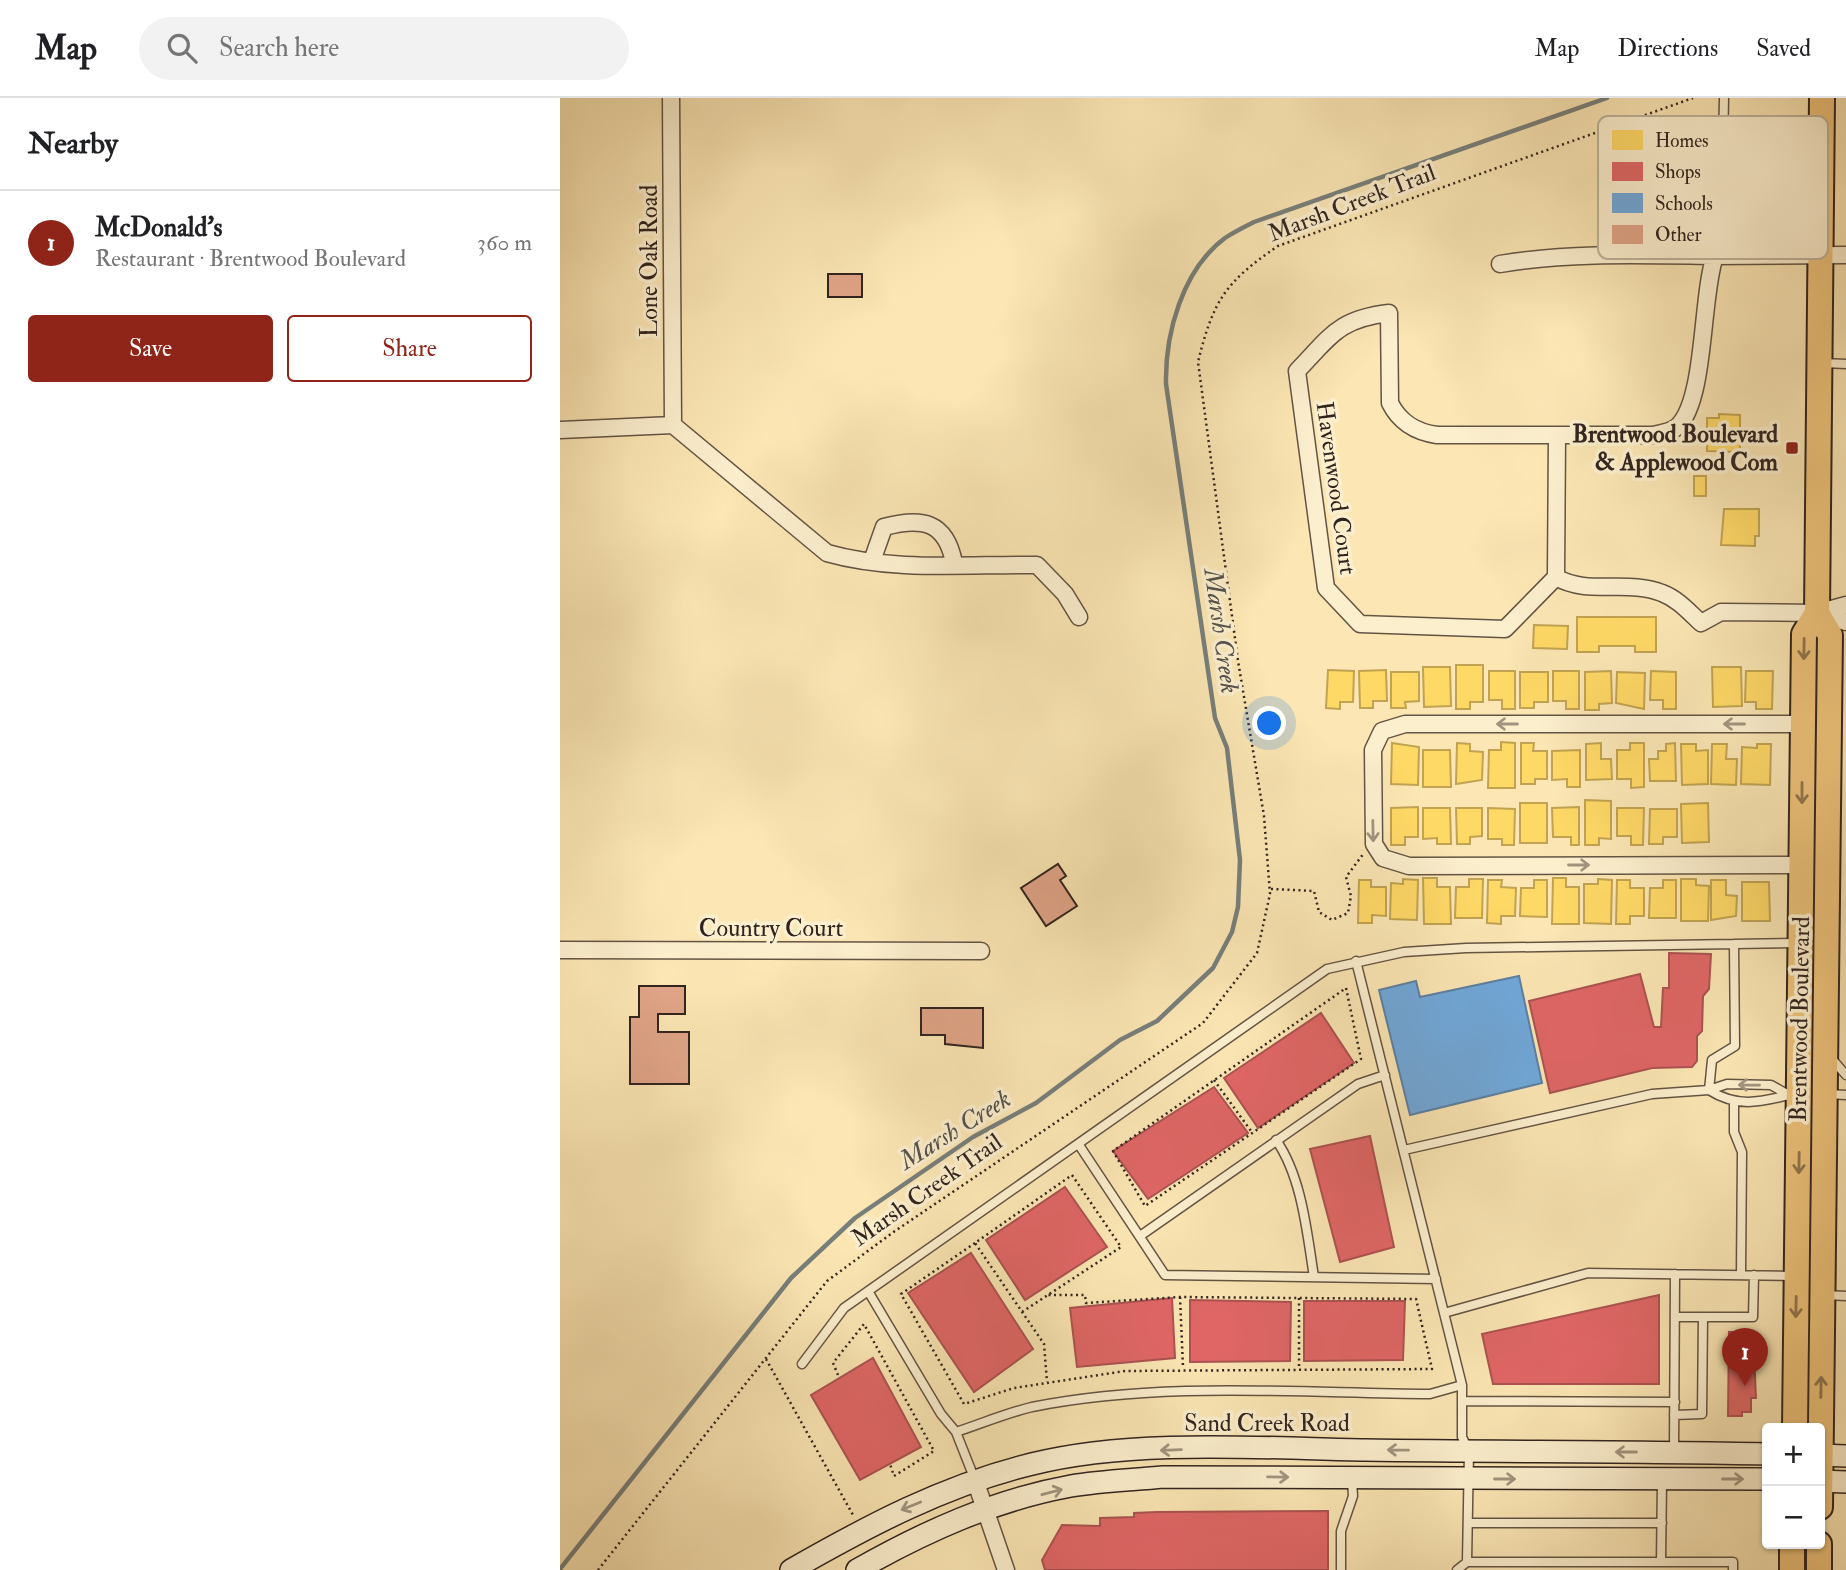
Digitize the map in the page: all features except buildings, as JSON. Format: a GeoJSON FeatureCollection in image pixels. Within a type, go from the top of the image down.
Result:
{"type":"FeatureCollection","features":[{"type":"Feature","properties":{"kind":"main road","name":"Brentwood Boulevard"},"geometry":{"type":"LineString","coordinates":[[1822,98],[1822,116]]}},
{"type":"Feature","properties":{"kind":"main road","name":"Brentwood Boulevard"},"geometry":{"type":"LineString","coordinates":[[1794,1423],[1797,1276],[1793,1095],[1801,1050],[1804,634],[1817,613],[1821,259]]}},
{"type":"Feature","properties":{"kind":"main road","name":"Brentwood Boulevard"},"geometry":{"type":"LineString","coordinates":[[1817,613],[1830,635],[1825,1047],[1835,1095],[1824,1140],[1834,1296],[1823,1423]]}},
{"type":"Feature","properties":{"kind":"main road"},"geometry":{"type":"LineString","coordinates":[[1801,1050],[1811,1065],[1813,1090],[1835,1095]]}},
{"type":"Feature","properties":{"kind":"main road"},"geometry":{"type":"LineString","coordinates":[[1793,1095],[1810,1100],[1811,1124],[1824,1140]]}},
{"type":"Feature","properties":{"kind":"main road","name":"Sand Creek Road"},"geometry":{"type":"LineString","coordinates":[[791,1570],[903,1509],[975,1480],[1060,1458],[1126,1452],[1231,1448],[1762,1454]]}},
{"type":"Feature","properties":{"kind":"main road"},"geometry":{"type":"LineString","coordinates":[[1825,1455],[1846,1456]]}},
{"type":"Feature","properties":{"kind":"main road"},"geometry":{"type":"LineString","coordinates":[[857,1570],[921,1534],[986,1509],[1071,1486],[1163,1477],[1762,1479]]}},
{"type":"Feature","properties":{"kind":"main road"},"geometry":{"type":"LineString","coordinates":[[1825,1481],[1846,1482]]}},
{"type":"Feature","properties":{"kind":"main road"},"geometry":{"type":"LineString","coordinates":[[1792,1549],[1792,1570]]}},
{"type":"Feature","properties":{"kind":"main road"},"geometry":{"type":"LineString","coordinates":[[1819,1549],[1819,1570]]}},
{"type":"Feature","properties":{"kind":"street","name":"Lone Oak Road"},"geometry":{"type":"LineString","coordinates":[[671,98],[673,425]]}},
{"type":"Feature","properties":{"kind":"street"},"geometry":{"type":"LineString","coordinates":[[1828,255],[1846,255]]}},
{"type":"Feature","properties":{"kind":"street"},"geometry":{"type":"LineString","coordinates":[[1500,264],[1530,259],[1598,256]]}},
{"type":"Feature","properties":{"kind":"street","name":"Havenwood Court"},"geometry":{"type":"LineString","coordinates":[[1556,577],[1505,629],[1360,624],[1326,588],[1297,371],[1342,324],[1364,316],[1390,313],[1390,403],[1395,413],[1417,432],[1643,436],[1678,427],[1688,411],[1704,341],[1707,278],[1714,259]]}},
{"type":"Feature","properties":{"kind":"street"},"geometry":{"type":"LineString","coordinates":[[560,430],[673,425],[827,553],[872,561],[1037,565],[1065,594],[1079,617]]}},
{"type":"Feature","properties":{"kind":"street"},"geometry":{"type":"LineString","coordinates":[[1557,436],[1556,577],[1569,585],[1613,586],[1661,592],[1675,599],[1701,623],[1721,612],[1817,613],[1846,605]]}},
{"type":"Feature","properties":{"kind":"street"},"geometry":{"type":"LineString","coordinates":[[872,561],[884,527],[908,521],[926,522],[950,542],[954,564]]}},
{"type":"Feature","properties":{"kind":"street"},"geometry":{"type":"LineString","coordinates":[[1817,613],[1846,622]]}},
{"type":"Feature","properties":{"kind":"street"},"geometry":{"type":"LineString","coordinates":[[1801,864],[1409,866],[1383,858],[1374,844],[1373,750],[1382,731],[1405,724],[1802,724]]}},
{"type":"Feature","properties":{"kind":"street","name":"Country Court"},"geometry":{"type":"LineString","coordinates":[[560,950],[981,951]]}},
{"type":"Feature","properties":{"kind":"street"},"geometry":{"type":"LineString","coordinates":[[975,1480],[1006,1570]]}},
{"type":"Feature","properties":{"kind":"lane"},"geometry":{"type":"LineString","coordinates":[[1724,98],[1724,116]]}},
{"type":"Feature","properties":{"kind":"lane"},"geometry":{"type":"LineString","coordinates":[[1820,363],[1846,364]]}},
{"type":"Feature","properties":{"kind":"lane"},"geometry":{"type":"LineString","coordinates":[[802,1364],[844,1308],[1327,969],[1404,952],[1466,948],[1801,943]]}},
{"type":"Feature","properties":{"kind":"lane"},"geometry":{"type":"LineString","coordinates":[[1709,1090],[1712,1060],[1735,1046],[1734,944]]}},
{"type":"Feature","properties":{"kind":"lane"},"geometry":{"type":"LineString","coordinates":[[1356,961],[1462,1385],[1462,1437],[1469,1451],[1467,1562]]}},
{"type":"Feature","properties":{"kind":"lane"},"geometry":{"type":"LineString","coordinates":[[1825,1047],[1836,1067],[1846,1075]]}},
{"type":"Feature","properties":{"kind":"lane"},"geometry":{"type":"LineString","coordinates":[[1140,1236],[1358,1084],[1385,1075]]}},
{"type":"Feature","properties":{"kind":"lane"},"geometry":{"type":"LineString","coordinates":[[1404,1150],[1652,1094],[1709,1090],[1727,1084],[1771,1085],[1793,1095]]}},
{"type":"Feature","properties":{"kind":"lane"},"geometry":{"type":"LineString","coordinates":[[1709,1090],[1726,1101],[1770,1102],[1793,1095]]}},
{"type":"Feature","properties":{"kind":"lane"},"geometry":{"type":"LineString","coordinates":[[1734,1101],[1734,1122],[1742,1152],[1741,1275]]}},
{"type":"Feature","properties":{"kind":"lane"},"geometry":{"type":"LineString","coordinates":[[1276,1140],[1288,1157],[1308,1234],[1314,1277]]}},
{"type":"Feature","properties":{"kind":"lane"},"geometry":{"type":"LineString","coordinates":[[1079,1145],[1165,1275],[1436,1279]]}},
{"type":"Feature","properties":{"kind":"lane"},"geometry":{"type":"LineString","coordinates":[[1444,1313],[1588,1273],[1797,1276]]}},
{"type":"Feature","properties":{"kind":"lane"},"geometry":{"type":"LineString","coordinates":[[1674,1452],[1675,1274]]}},
{"type":"Feature","properties":{"kind":"lane"},"geometry":{"type":"LineString","coordinates":[[1675,1317],[1753,1317],[1754,1275]]}},
{"type":"Feature","properties":{"kind":"lane"},"geometry":{"type":"LineString","coordinates":[[868,1291],[941,1414],[956,1432],[975,1480]]}},
{"type":"Feature","properties":{"kind":"lane"},"geometry":{"type":"LineString","coordinates":[[1674,1415],[1702,1415],[1703,1317]]}},
{"type":"Feature","properties":{"kind":"lane"},"geometry":{"type":"LineString","coordinates":[[956,1432],[1029,1408],[1108,1395],[1179,1391],[1430,1394],[1462,1385]]}},
{"type":"Feature","properties":{"kind":"lane"},"geometry":{"type":"LineString","coordinates":[[1462,1401],[1675,1402]]}},
{"type":"Feature","properties":{"kind":"lane"},"geometry":{"type":"LineString","coordinates":[[1341,1570],[1341,1531],[1353,1496],[1352,1478]]}},
{"type":"Feature","properties":{"kind":"lane"},"geometry":{"type":"LineString","coordinates":[[1661,1562],[1662,1479]]}},
{"type":"Feature","properties":{"kind":"lane"},"geometry":{"type":"LineString","coordinates":[[1468,1523],[1662,1523]]}},
{"type":"Feature","properties":{"kind":"lane"},"geometry":{"type":"LineString","coordinates":[[1457,1570],[1467,1562],[1733,1562],[1733,1570]]}},
{"type":"Feature","properties":{"kind":"path","name":"Marsh Creek Trail"},"geometry":{"type":"LineString","coordinates":[[1643,116],[1693,98]]}},
{"type":"Feature","properties":{"kind":"path","name":"Marsh Creek Trail"},"geometry":{"type":"LineString","coordinates":[[598,1570],[827,1281],[895,1231],[1203,1023],[1257,953],[1270,889],[1264,816],[1205,429],[1198,362],[1209,317],[1230,285],[1248,266],[1278,246],[1598,132]]}},
{"type":"Feature","properties":{"kind":"path"},"geometry":{"type":"LineString","coordinates":[[1270,889],[1314,891],[1319,912],[1332,920],[1348,913],[1351,896],[1346,877],[1355,862],[1374,844]]}},
{"type":"Feature","properties":{"kind":"path"},"geometry":{"type":"LineString","coordinates":[[1346,988],[1361,1059],[1252,1133],[1145,1206],[1113,1151],[1346,988]]}},
{"type":"Feature","properties":{"kind":"path"},"geometry":{"type":"LineString","coordinates":[[1214,1080],[1252,1133]]}},
{"type":"Feature","properties":{"kind":"path"},"geometry":{"type":"LineString","coordinates":[[1022,1312],[1121,1247],[1072,1175],[901,1294],[964,1404],[1047,1382],[1125,1371],[1183,1368],[1432,1369],[1416,1299],[1180,1297],[1086,1303],[1085,1295],[1048,1295]]}},
{"type":"Feature","properties":{"kind":"path"},"geometry":{"type":"LineString","coordinates":[[975,1243],[1044,1344],[1047,1382]]}},
{"type":"Feature","properties":{"kind":"path"},"geometry":{"type":"LineString","coordinates":[[1180,1297],[1183,1368]]}},
{"type":"Feature","properties":{"kind":"path"},"geometry":{"type":"LineString","coordinates":[[1299,1298],[1299,1369]]}},
{"type":"Feature","properties":{"kind":"path"},"geometry":{"type":"LineString","coordinates":[[838,1375],[833,1363],[864,1324],[934,1451],[894,1476],[890,1464]]}},
{"type":"Feature","properties":{"kind":"path"},"geometry":{"type":"LineString","coordinates":[[766,1359],[862,1530]]}},
{"type":"Feature","properties":{"kind":"waterway","name":"Marsh Creek"},"geometry":{"type":"LineString","coordinates":[[560,1569],[791,1278],[855,1218],[973,1137],[1036,1103],[1120,1040],[1157,1021],[1213,968],[1232,932],[1238,907],[1240,860],[1227,748],[1215,718],[1166,384],[1166,365],[1173,324],[1187,285],[1198,267],[1210,251],[1225,238],[1254,222],[1607,98]]}},
{"type":"Feature","properties":{"kind":"place","name":"Brentwood Boulevard & Applewood Com"},"geometry":{"type":"Point","coordinates":[1792,448]}},
{"type":"Feature","properties":{"kind":"place","name":"McDonald's"},"geometry":{"type":"Point","coordinates":[1745,1386]}}]}
